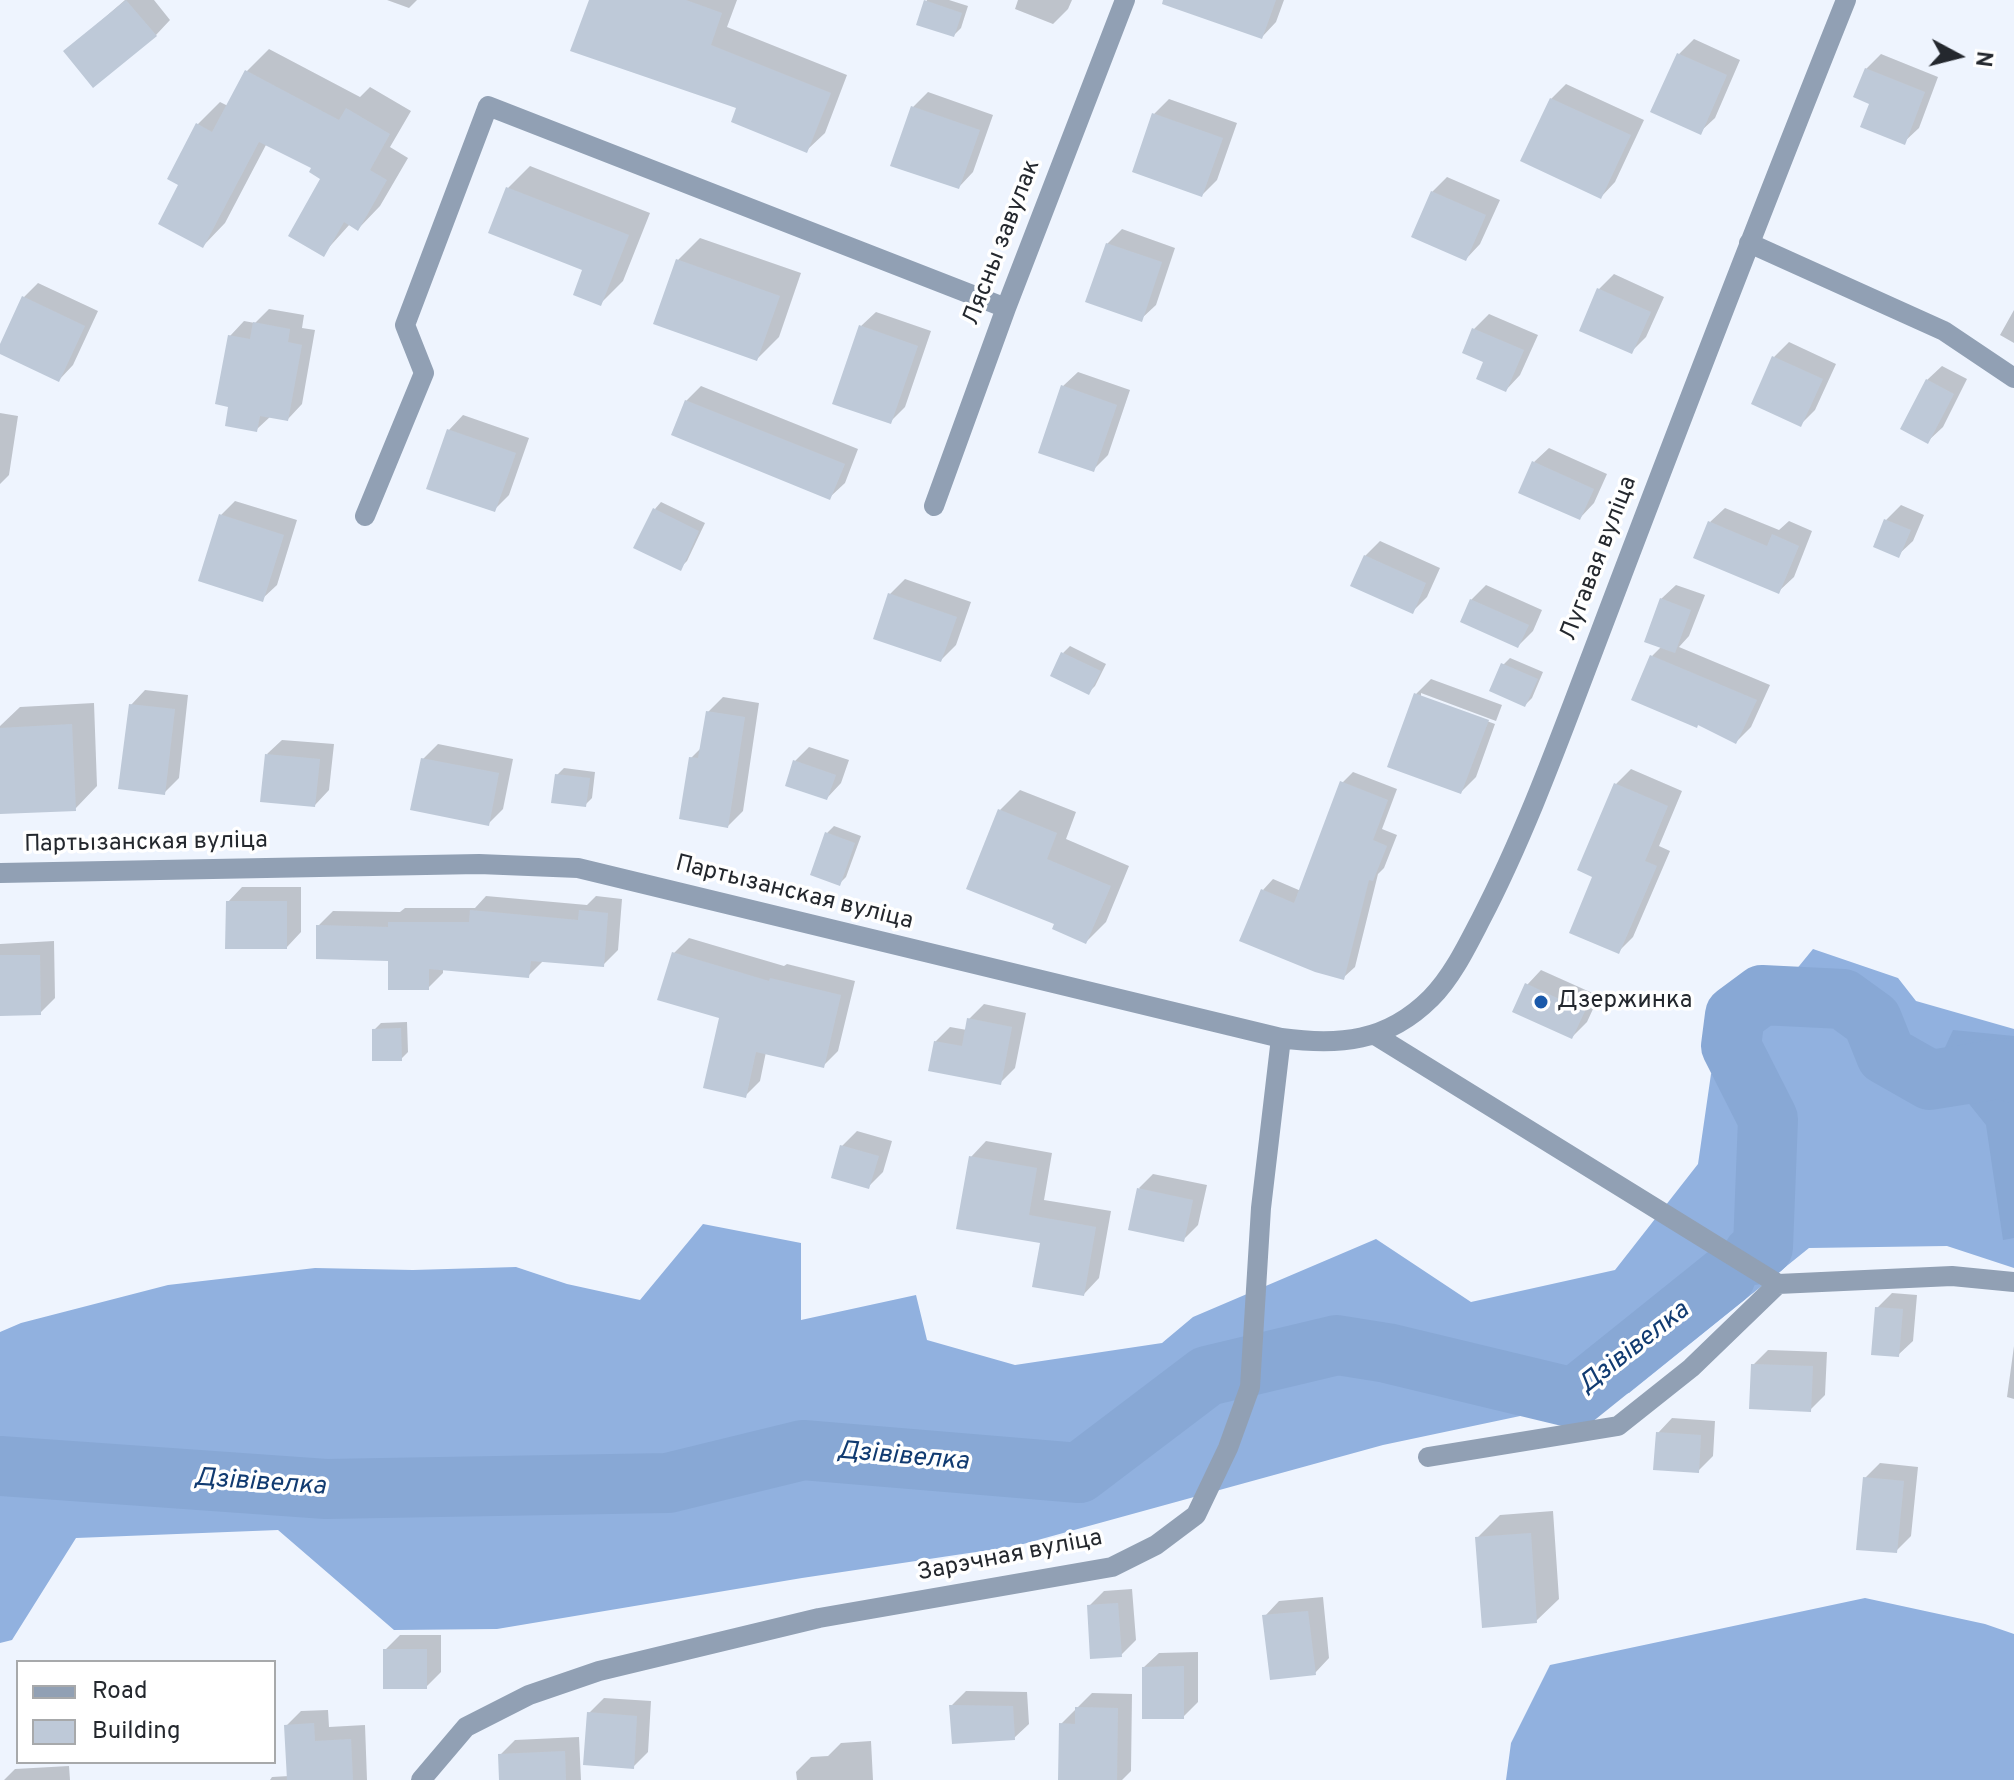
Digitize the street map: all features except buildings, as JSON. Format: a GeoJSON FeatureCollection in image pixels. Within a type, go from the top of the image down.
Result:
{"type":"FeatureCollection","features":[{"type":"Feature","properties":{"kind":"street","name":"Лясны завулак"},"geometry":{"type":"LineString","coordinates":[[934,506],[1006,308],[1125,0]]}},
{"type":"Feature","properties":{"kind":"street","name":"Лугавая вуліца"},"geometry":{"type":"LineString","coordinates":[[1495,892],[1546,774],[1749,243],[1846,0]]}},
{"type":"Feature","properties":{"kind":"street"},"geometry":{"type":"LineString","coordinates":[[365,516],[424,373],[405,325],[488,106],[1006,308]]}},
{"type":"Feature","properties":{"kind":"street"},"geometry":{"type":"LineString","coordinates":[[1749,243],[1944,331],[2014,378]]}},
{"type":"Feature","properties":{"kind":"street","name":"Партызанская вуліца"},"geometry":{"type":"LineString","coordinates":[[0,873],[479,864],[578,868],[1281,1038],[1321,1044],[1375,1035],[1407,1020],[1433,996],[1462,956],[1495,892]]}},
{"type":"Feature","properties":{"kind":"street"},"geometry":{"type":"LineString","coordinates":[[1375,1035],[1778,1284],[1952,1276],[2014,1282]]}},
{"type":"Feature","properties":{"kind":"street","name":"Зарэчная вуліца"},"geometry":{"type":"LineString","coordinates":[[421,1780],[466,1727],[529,1695],[599,1671],[819,1618],[1112,1567],[1156,1545],[1196,1515],[1228,1448],[1250,1387],[1261,1208],[1281,1038]]}},
{"type":"Feature","properties":{"kind":"street"},"geometry":{"type":"LineString","coordinates":[[1428,1457],[1618,1426],[1691,1368],[1778,1284]]}},
{"type":"Feature","properties":{"kind":"shaded area"},"geometry":{"type":"Polygon","coordinates":[[[1813,949],[1898,978],[1916,1001],[2014,1029],[2014,1268],[1947,1246],[1809,1248],[1629,1393],[1383,1445],[1016,1546],[497,1629],[394,1630],[278,1530],[76,1538],[12,1640],[0,1643],[0,1332],[21,1323],[168,1285],[315,1268],[413,1270],[516,1267],[567,1284],[640,1300],[703,1224],[801,1243],[801,1320],[916,1295],[927,1340],[1015,1365],[1162,1343],[1193,1317],[1376,1239],[1471,1302],[1615,1270],[1698,1164],[1711,1074],[1813,949]]]}},
{"type":"Feature","properties":{"kind":"shaded area"},"geometry":{"type":"Polygon","coordinates":[[[1953,1030],[2014,1036],[2014,1238],[2003,1240],[1986,1125],[1966,1100],[1930,1080],[1953,1030]]]}},
{"type":"Feature","properties":{"kind":"shaded area"},"geometry":{"type":"Polygon","coordinates":[[[1865,1598],[1985,1624],[2014,1634],[2014,1780],[1506,1780],[1511,1743],[1550,1665],[1865,1598]]]}},
{"type":"Feature","properties":{"kind":"waterway","name":"Дзівівелка"},"geometry":{"type":"LineString","coordinates":[[1753,1255],[1763,1247],[1768,1119],[1731,1046],[1735,1015],[1762,995],[1843,999],[1872,1020],[1886,1055],[1930,1080],[2005,1068],[2014,1073]]}},
{"type":"Feature","properties":{"kind":"waterway","name":"Дзівівелка"},"geometry":{"type":"LineString","coordinates":[[0,1466],[326,1489],[668,1483],[803,1450],[1079,1473],[1207,1376],[1337,1345],[1387,1353],[1574,1398],[1726,1276]]}},
{"type":"Feature","properties":{"kind":"place","name":"Дзержинка"},"geometry":{"type":"Point","coordinates":[1541,1002]}}]}
